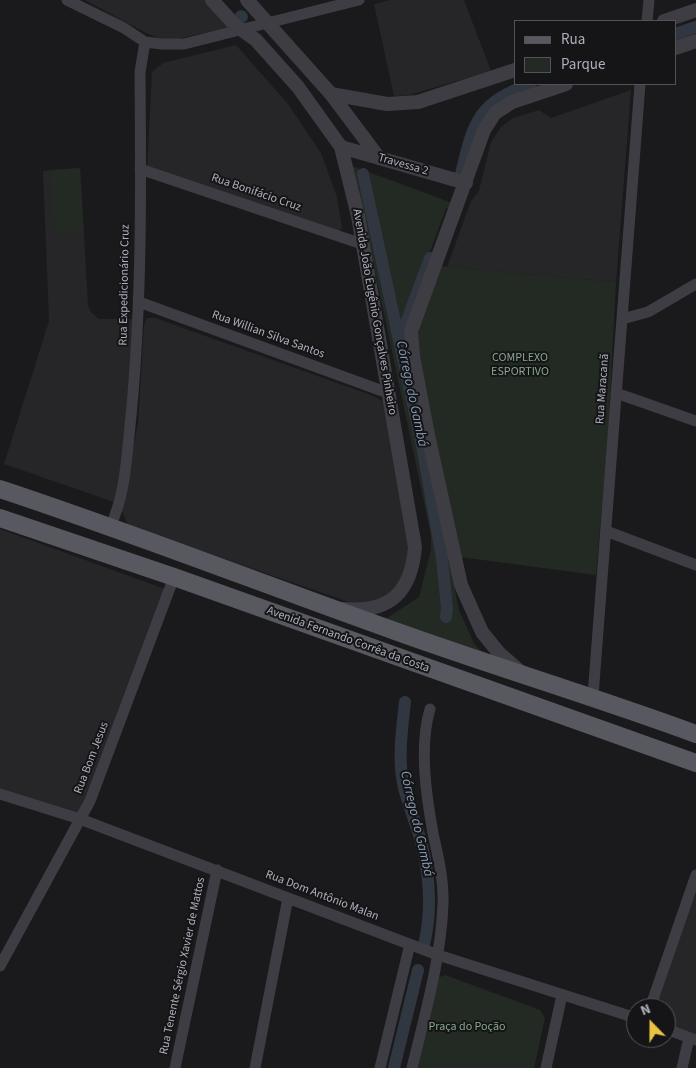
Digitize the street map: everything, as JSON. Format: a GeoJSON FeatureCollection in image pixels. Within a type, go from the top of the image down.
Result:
{"type":"FeatureCollection","features":[{"type":"Feature","properties":{"kind":"main road","name":"Avenida Fernando Corrêa da Costa"},"geometry":{"type":"LineString","coordinates":[[0,489],[328,607],[524,675],[593,696],[696,734]]}},
{"type":"Feature","properties":{"kind":"main road","name":"Avenida Fernando Corrêa da Costa"},"geometry":{"type":"LineString","coordinates":[[0,518],[174,577],[696,763]]}},
{"type":"Feature","properties":{"kind":"street"},"geometry":{"type":"LineString","coordinates":[[67,0],[124,28],[145,42],[162,44],[184,44],[359,0]]}},
{"type":"Feature","properties":{"kind":"street","name":"Avenida João Eugênio Gonçalves Pinheiro"},"geometry":{"type":"LineString","coordinates":[[212,0],[241,29],[256,40],[298,87],[340,147],[351,182],[415,547],[412,568],[398,595],[383,606],[359,610],[328,607]]}},
{"type":"Feature","properties":{"kind":"street"},"geometry":{"type":"LineString","coordinates":[[247,0],[332,94],[379,158]]}},
{"type":"Feature","properties":{"kind":"street"},"geometry":{"type":"LineString","coordinates":[[647,20],[648,0]]}},
{"type":"Feature","properties":{"kind":"street"},"geometry":{"type":"LineString","coordinates":[[667,20],[696,10]]}},
{"type":"Feature","properties":{"kind":"street"},"geometry":{"type":"LineString","coordinates":[[676,48],[696,41]]}},
{"type":"Feature","properties":{"kind":"street","name":"Rua Expedicionário Cruz"},"geometry":{"type":"LineString","coordinates":[[110,527],[119,503],[127,455],[137,361],[140,72],[145,42]]}},
{"type":"Feature","properties":{"kind":"street"},"geometry":{"type":"LineString","coordinates":[[332,94],[387,104],[418,102],[514,70]]}},
{"type":"Feature","properties":{"kind":"street"},"geometry":{"type":"LineString","coordinates":[[524,675],[499,653],[486,637],[465,598],[428,435],[411,342],[415,320],[466,183],[476,148],[495,113],[512,102],[563,85]]}},
{"type":"Feature","properties":{"kind":"street","name":"Rua Maracanã"},"geometry":{"type":"LineString","coordinates":[[593,696],[640,85]]}},
{"type":"Feature","properties":{"kind":"street","name":"Travessa 2"},"geometry":{"type":"LineString","coordinates":[[340,147],[466,183]]}},
{"type":"Feature","properties":{"kind":"street","name":"Rua Bonifácio Cruz"},"geometry":{"type":"LineString","coordinates":[[140,169],[362,244]]}},
{"type":"Feature","properties":{"kind":"street"},"geometry":{"type":"LineString","coordinates":[[622,319],[648,312],[696,284]]}},
{"type":"Feature","properties":{"kind":"street","name":"Rua Willian Silva Santos"},"geometry":{"type":"LineString","coordinates":[[139,302],[388,393]]}},
{"type":"Feature","properties":{"kind":"street"},"geometry":{"type":"LineString","coordinates":[[616,393],[696,421]]}},
{"type":"Feature","properties":{"kind":"street"},"geometry":{"type":"LineString","coordinates":[[606,531],[696,565]]}},
{"type":"Feature","properties":{"kind":"street","name":"Rua Bom Jesus"},"geometry":{"type":"LineString","coordinates":[[0,966],[90,802],[174,577]]}},
{"type":"Feature","properties":{"kind":"street"},"geometry":{"type":"LineString","coordinates":[[412,1068],[438,954],[443,904],[442,870],[433,832],[424,744],[430,709]]}},
{"type":"Feature","properties":{"kind":"street","name":"Rua Dom Antônio Malan"},"geometry":{"type":"LineString","coordinates":[[0,794],[80,819],[438,954],[626,1015]]}},
{"type":"Feature","properties":{"kind":"street","name":"Rua Tenente Sérgio Xavier de Mattos"},"geometry":{"type":"LineString","coordinates":[[175,1068],[217,870]]}},
{"type":"Feature","properties":{"kind":"street"},"geometry":{"type":"LineString","coordinates":[[653,998],[696,875]]}},
{"type":"Feature","properties":{"kind":"street"},"geometry":{"type":"LineString","coordinates":[[254,1068],[288,898]]}},
{"type":"Feature","properties":{"kind":"street"},"geometry":{"type":"LineString","coordinates":[[380,1068],[410,944]]}},
{"type":"Feature","properties":{"kind":"street"},"geometry":{"type":"LineString","coordinates":[[546,1068],[562,995]]}},
{"type":"Feature","properties":{"kind":"street"},"geometry":{"type":"LineString","coordinates":[[676,1033],[692,1039],[682,1068]]}},
{"type":"Feature","properties":{"kind":"shaded area"},"geometry":{"type":"Polygon","coordinates":[[[85,0],[208,0],[232,27],[167,41],[146,33],[85,0]]]}},
{"type":"Feature","properties":{"kind":"shaded area"},"geometry":{"type":"Polygon","coordinates":[[[390,0],[464,0],[491,71],[409,95],[394,96],[374,4],[390,0]]]}},
{"type":"Feature","properties":{"kind":"shaded area"},"geometry":{"type":"Polygon","coordinates":[[[236,45],[288,104],[321,153],[337,197],[342,227],[339,232],[147,169],[152,72],[163,63],[236,45]]]}},
{"type":"Feature","properties":{"kind":"shaded area"},"geometry":{"type":"Polygon","coordinates":[[[631,90],[616,282],[447,267],[471,201],[479,191],[491,142],[501,127],[513,118],[539,110],[551,118],[631,90]]]}},
{"type":"Feature","properties":{"kind":"shaded area"},"geometry":{"type":"Polygon","coordinates":[[[80,168],[88,305],[90,311],[99,319],[134,319],[123,458],[114,502],[4,464],[49,321],[43,171],[80,168]]]}},
{"type":"Feature","properties":{"kind":"shaded area"},"geometry":{"type":"Polygon","coordinates":[[[147,318],[155,318],[371,395],[388,404],[416,552],[394,592],[363,607],[133,527],[127,523],[121,509],[138,424],[144,325],[147,318]]]}},
{"type":"Feature","properties":{"kind":"shaded area"},"geometry":{"type":"Polygon","coordinates":[[[0,529],[165,589],[82,819],[0,792],[0,529]]]}},
{"type":"Feature","properties":{"kind":"shaded area"},"geometry":{"type":"Polygon","coordinates":[[[696,893],[696,1039],[676,1032],[676,998],[655,998],[696,893]]]}},
{"type":"Feature","properties":{"kind":"green space"},"geometry":{"type":"Polygon","coordinates":[[[352,166],[455,204],[409,323],[405,342],[459,610],[474,643],[490,661],[381,622],[419,597],[431,550],[431,535],[369,243],[350,171],[352,166]],[[362,175],[441,559],[444,582],[442,615],[451,618],[452,608],[442,536],[402,340],[451,210],[446,208],[401,331],[367,175],[362,175]]]}},
{"type":"Feature","properties":{"kind":"green space"},"geometry":{"type":"Polygon","coordinates":[[[80,168],[84,232],[54,234],[50,170],[80,168]]]}},
{"type":"Feature","properties":{"kind":"green space","name":"COMPLEXO ESPORTIVO"},"geometry":{"type":"Polygon","coordinates":[[[439,266],[616,282],[608,435],[596,575],[460,557],[429,437],[415,322],[439,266]]]}},
{"type":"Feature","properties":{"kind":"green space","name":"Praça do Poção"},"geometry":{"type":"Polygon","coordinates":[[[445,975],[540,1010],[545,1018],[534,1068],[415,1068],[435,979],[445,975]]]}},
{"type":"Feature","properties":{"kind":"waterway"},"geometry":{"type":"LineString","coordinates":[[676,34],[696,27]]}},
{"type":"Feature","properties":{"kind":"waterway"},"geometry":{"type":"LineString","coordinates":[[460,178],[473,130],[479,118],[498,99],[528,85]]}},
{"type":"Feature","properties":{"kind":"waterway","name":"Córrego do Gambá"},"geometry":{"type":"LineString","coordinates":[[363,174],[422,446],[442,558],[447,608],[446,617]]}},
{"type":"Feature","properties":{"kind":"waterway"},"geometry":{"type":"LineString","coordinates":[[400,339],[430,258]]}},
{"type":"Feature","properties":{"kind":"waterway","name":"Córrego do Gambá"},"geometry":{"type":"LineString","coordinates":[[405,702],[401,743],[403,783],[421,842],[428,881],[429,906],[424,945]]}},
{"type":"Feature","properties":{"kind":"waterway","name":"Córrego do Gambá"},"geometry":{"type":"LineString","coordinates":[[394,1068],[418,970]]}}]}
